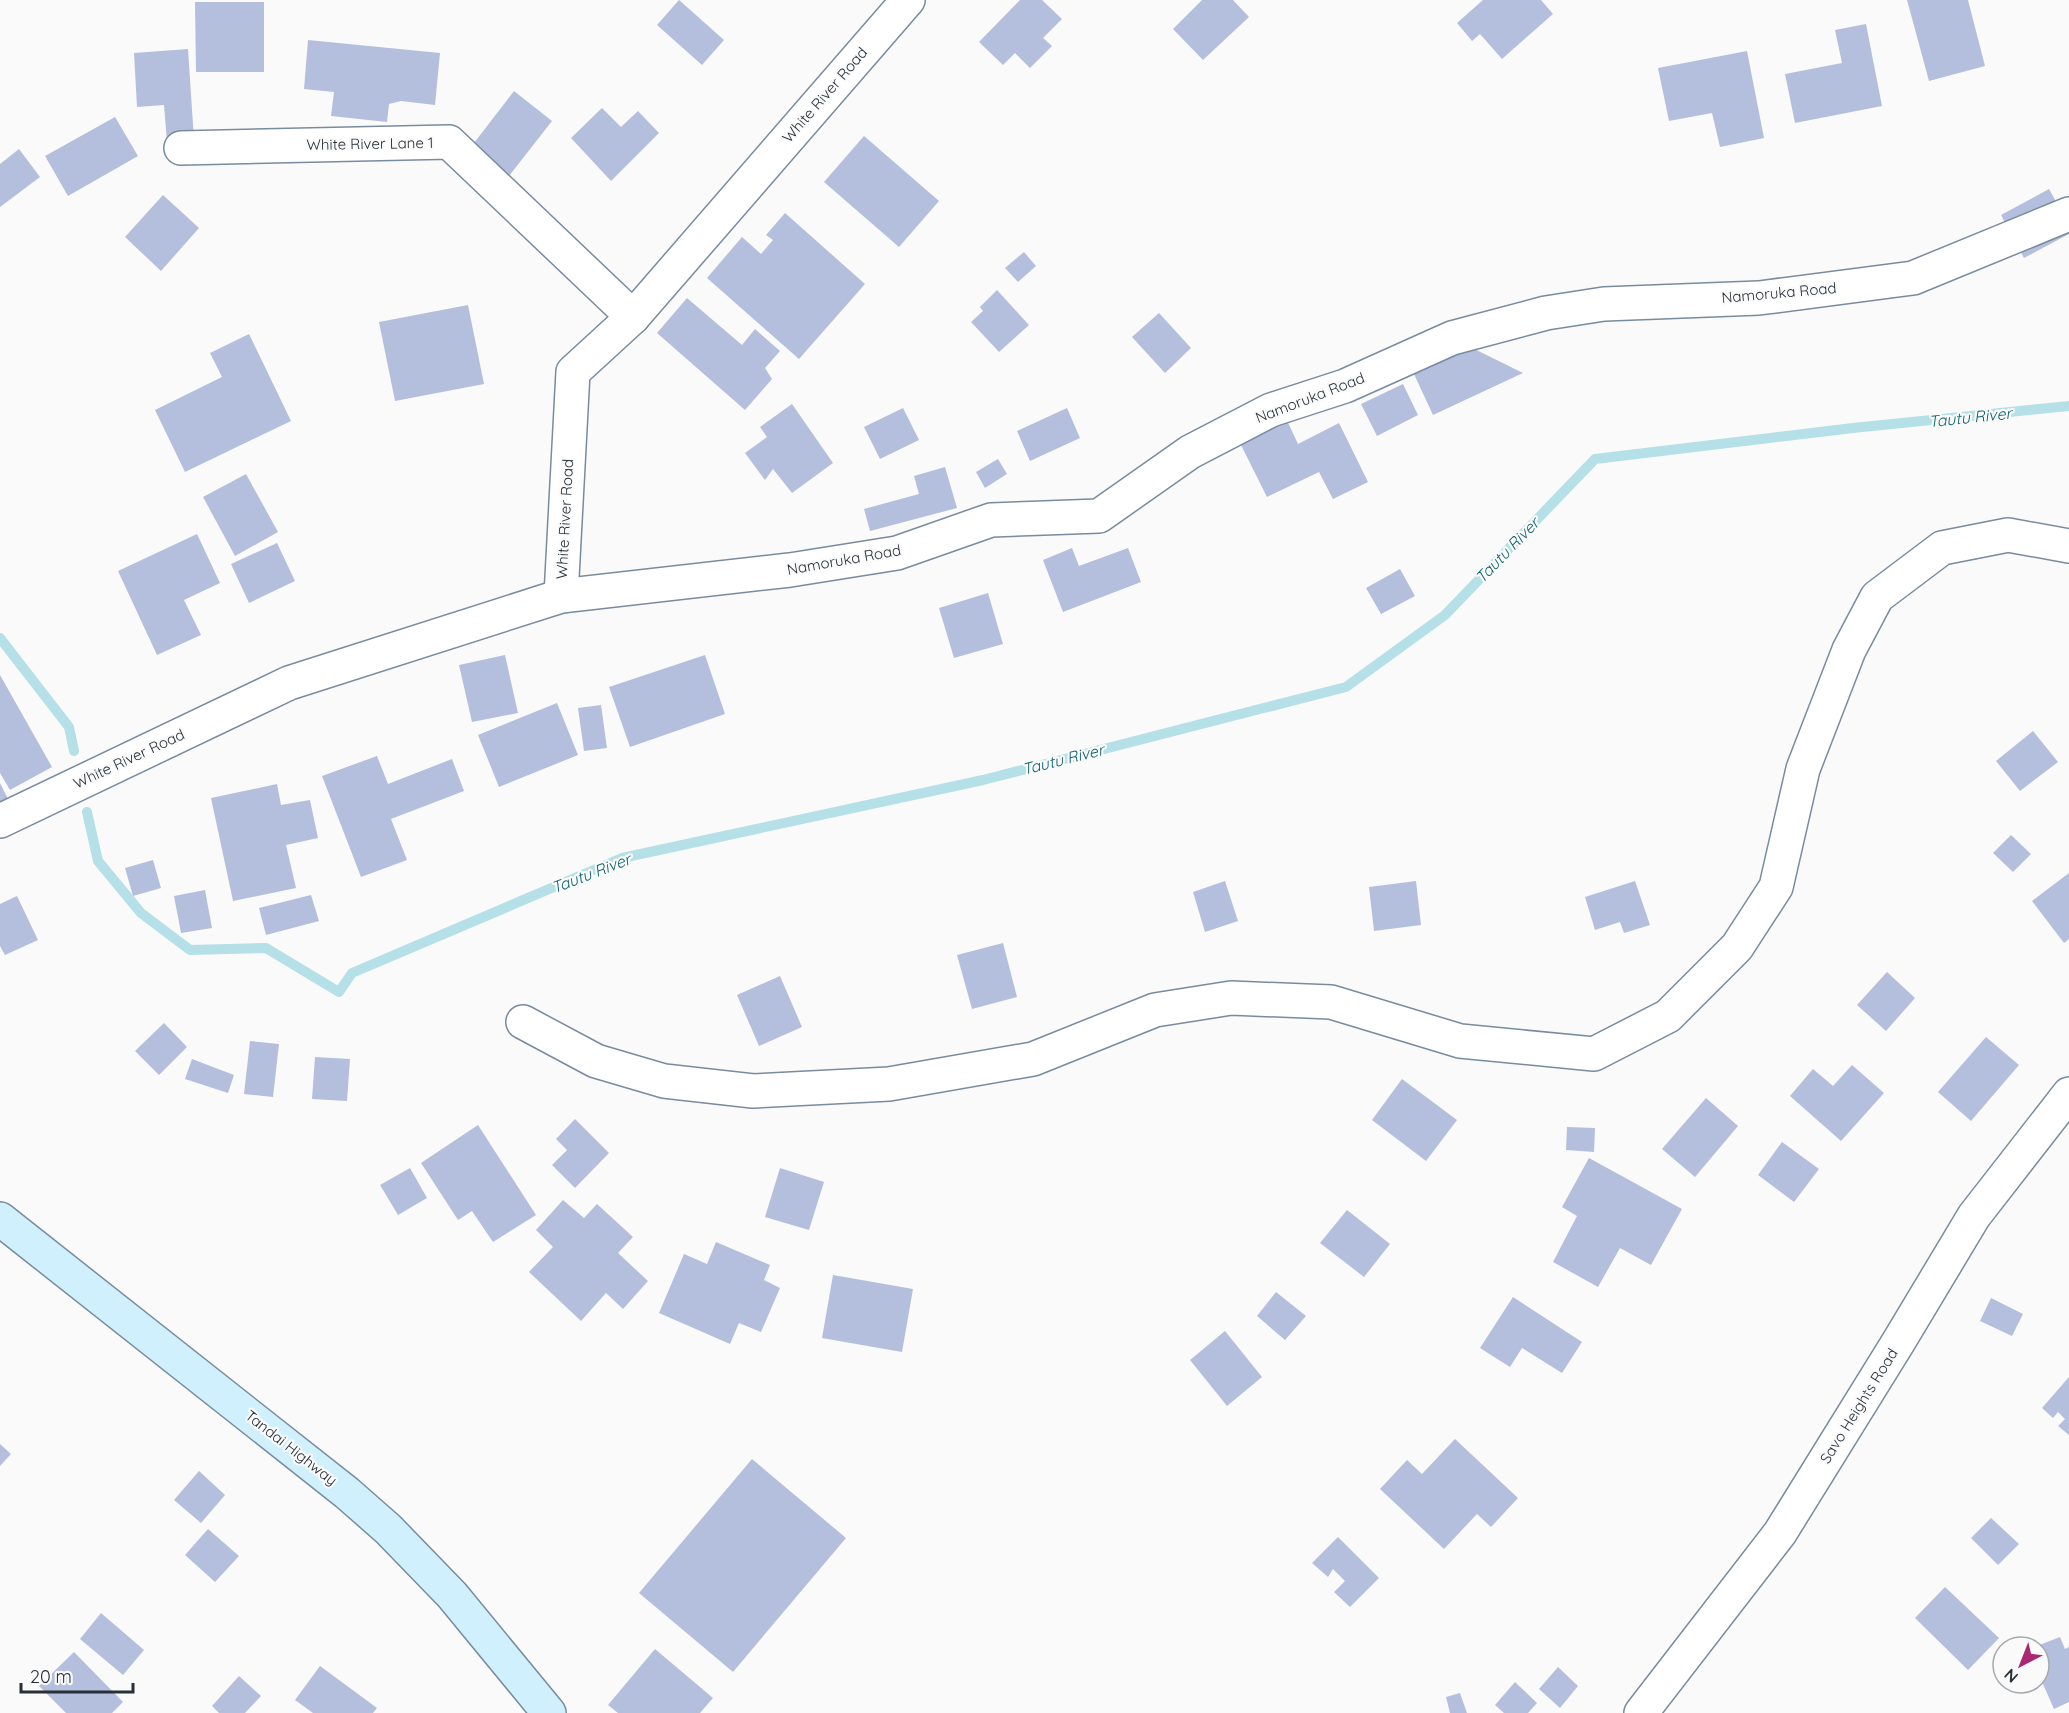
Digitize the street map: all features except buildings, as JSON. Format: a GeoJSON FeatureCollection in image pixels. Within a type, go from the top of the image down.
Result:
{"type":"FeatureCollection","features":[{"type":"Feature","properties":{"kind":"main road","name":"Tandai Highway"},"geometry":{"type":"LineString","coordinates":[[0,1219],[347,1493],[388,1529],[452,1594],[549,1713]]}},
{"type":"Feature","properties":{"kind":"street","name":"White River Road"},"geometry":{"type":"LineString","coordinates":[[0,821],[289,683],[561,596],[573,372],[633,317],[908,0]]}},
{"type":"Feature","properties":{"kind":"street","name":"White River Lane 1"},"geometry":{"type":"LineString","coordinates":[[181,148],[449,142],[633,317]]}},
{"type":"Feature","properties":{"kind":"street","name":"Namoruka Road"},"geometry":{"type":"LineString","coordinates":[[561,596],[790,570],[897,553],[991,520],[1099,516],[1190,452],[1271,410],[1346,386],[1452,338],[1546,312],[1604,304],[1759,298],[1913,278],[2069,214]]}},
{"type":"Feature","properties":{"kind":"street"},"geometry":{"type":"LineString","coordinates":[[523,1022],[596,1061],[664,1081],[753,1091],[889,1084],[1034,1059],[1155,1010],[1231,998],[1331,1002],[1460,1041],[1594,1054],[1668,1016],[1737,947],[1776,887],[1803,770],[1849,650],[1877,597],[1942,548],[2008,535],[2069,546]]}},
{"type":"Feature","properties":{"kind":"street","name":"Savo Heights Road"},"geometry":{"type":"LineString","coordinates":[[1641,1713],[1780,1533],[1974,1216],[2069,1094]]}},
{"type":"Feature","properties":{"kind":"waterway","name":"Tautu River"},"geometry":{"type":"LineString","coordinates":[[87,812],[98,861],[141,913],[190,950],[266,948],[339,992],[352,973],[622,858],[983,780],[1346,687],[1445,615],[1595,459],[1853,428],[2069,406]]}},
{"type":"Feature","properties":{"kind":"waterway","name":"Tautu River"},"geometry":{"type":"LineString","coordinates":[[0,638],[69,727],[74,751]]}}]}
